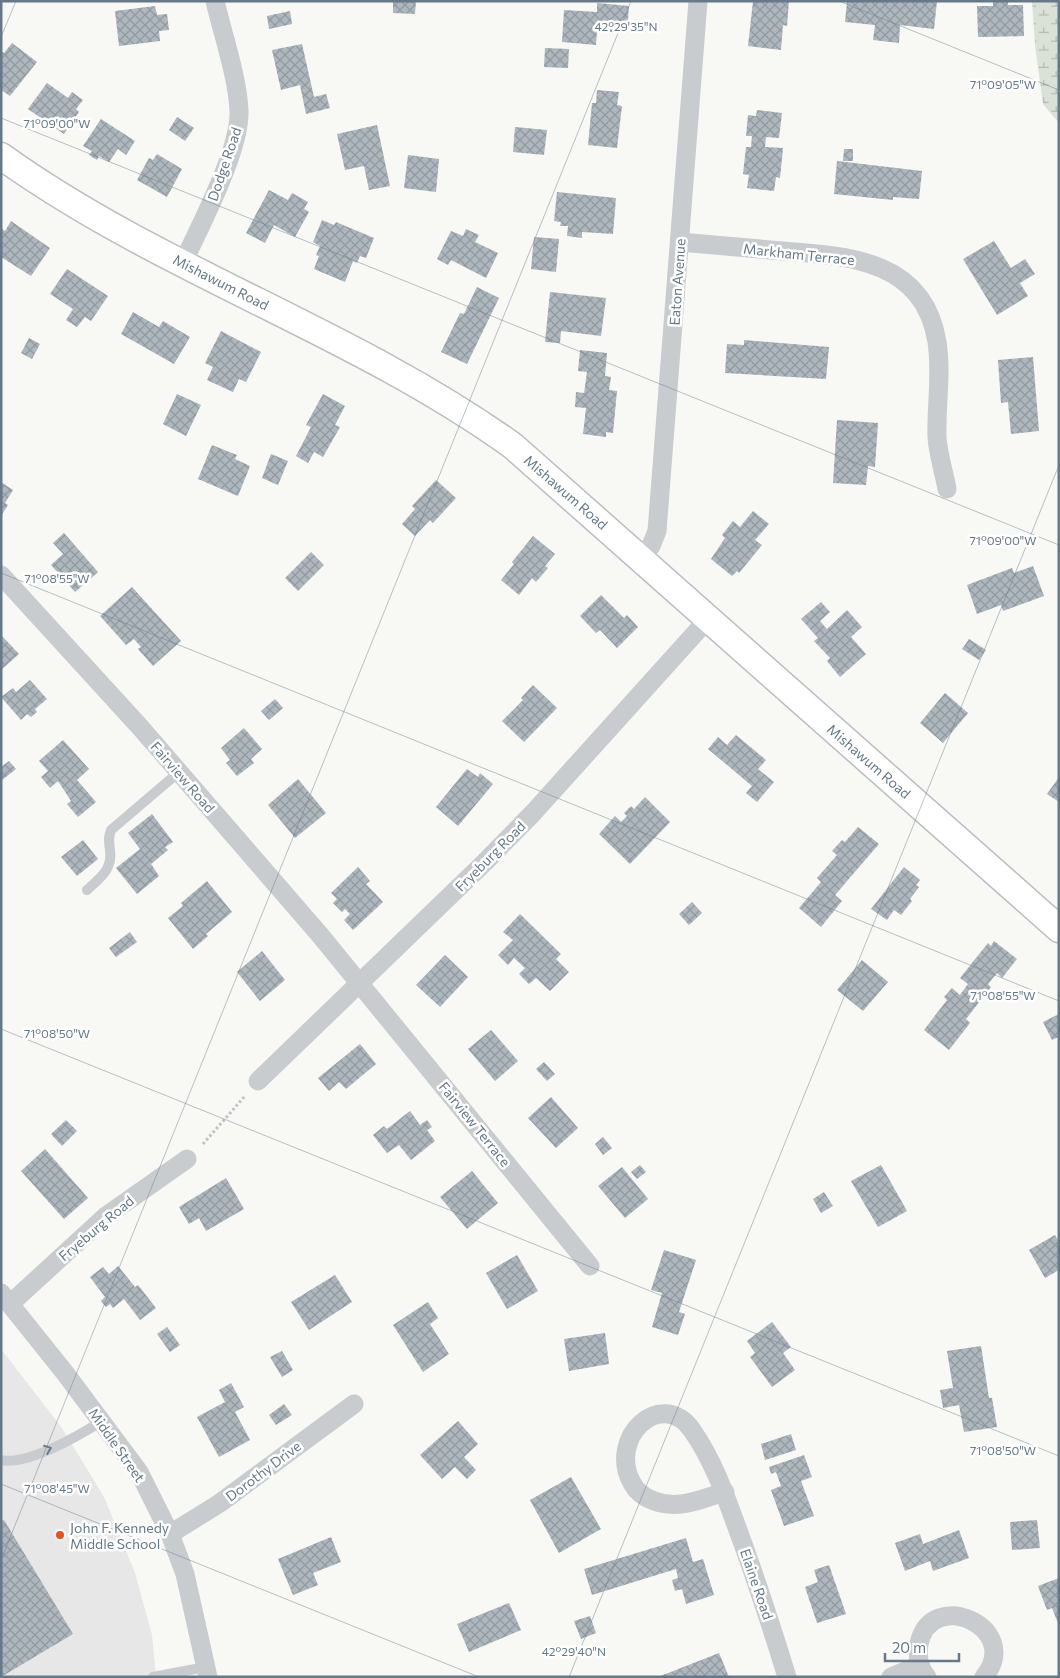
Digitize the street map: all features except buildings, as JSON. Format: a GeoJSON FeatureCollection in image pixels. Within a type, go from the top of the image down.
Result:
{"type":"FeatureCollection","features":[{"type":"Feature","properties":{"kind":"main road","name":"Mishawum Road"},"geometry":{"type":"LineString","coordinates":[[1,156],[83,211],[382,365],[464,411],[535,464],[1059,929]]}},
{"type":"Feature","properties":{"kind":"street","name":"Dodge Road"},"geometry":{"type":"LineString","coordinates":[[183,263],[223,172],[239,121],[237,97],[215,1]]}},
{"type":"Feature","properties":{"kind":"street","name":"Eaton Avenue"},"geometry":{"type":"LineString","coordinates":[[641,558],[651,546],[656,531],[698,1]]}},
{"type":"Feature","properties":{"kind":"street","name":"Markham Terrace"},"geometry":{"type":"LineString","coordinates":[[680,242],[846,257],[884,269],[910,286],[922,300],[935,332],[939,364],[937,437],[947,489]]}},
{"type":"Feature","properties":{"kind":"street","name":"Fairview Road"},"geometry":{"type":"LineString","coordinates":[[1,575],[179,772],[360,983]]}},
{"type":"Feature","properties":{"kind":"street","name":"Fryeburg Road"},"geometry":{"type":"LineString","coordinates":[[258,1081],[533,813],[708,619]]}},
{"type":"Feature","properties":{"kind":"street","name":"Fairview Terrace"},"geometry":{"type":"LineString","coordinates":[[360,983],[590,1266]]}},
{"type":"Feature","properties":{"kind":"street","name":"Fryeburg Road"},"geometry":{"type":"LineString","coordinates":[[6,1299],[106,1216],[187,1159]]}},
{"type":"Feature","properties":{"kind":"street","name":"Middle Street"},"geometry":{"type":"LineString","coordinates":[[6,1299],[139,1472],[170,1534],[185,1574],[206,1673]]}},
{"type":"Feature","properties":{"kind":"street","name":"Dorothy Drive"},"geometry":{"type":"LineString","coordinates":[[170,1534],[220,1503],[354,1404]]}},
{"type":"Feature","properties":{"kind":"street","name":"Elaine Road"},"geometry":{"type":"LineString","coordinates":[[725,1492],[681,1504],[665,1504],[643,1496],[634,1488],[625,1471],[624,1462],[634,1430],[655,1416],[664,1413],[678,1416],[684,1420],[699,1440],[725,1492],[755,1575],[787,1677]]}},
{"type":"Feature","properties":{"kind":"street"},"geometry":{"type":"LineString","coordinates":[[891,1677],[924,1671],[920,1640],[928,1627],[944,1617],[955,1615],[977,1622],[992,1642],[992,1663],[984,1677]]}},
{"type":"Feature","properties":{"kind":"lane"},"geometry":{"type":"LineString","coordinates":[[87,890],[102,877],[110,865],[109,840],[112,830],[179,772]]}},
{"type":"Feature","properties":{"kind":"lane"},"geometry":{"type":"LineString","coordinates":[[1,1460],[19,1460],[69,1441],[102,1422]]}},
{"type":"Feature","properties":{"kind":"lane"},"geometry":{"type":"LineString","coordinates":[[153,1677],[206,1673]]}},
{"type":"Feature","properties":{"kind":"path"},"geometry":{"type":"LineString","coordinates":[[187,1159],[258,1081]]}},
{"type":"Feature","properties":{"kind":"shaded area","name":"John F. Kennedy Middle School"},"geometry":{"type":"Polygon","coordinates":[[[1,1349],[62,1428],[104,1497],[135,1573],[152,1635],[156,1677],[1,1677],[1,1349]]]}},
{"type":"Feature","properties":{"kind":"green space"},"geometry":{"type":"Polygon","coordinates":[[[1032,1],[1059,1],[1059,123],[1043,104],[1035,45],[1032,1]]]}},
{"type":"Feature","properties":{"kind":"place","name":"John F. Kennedy Middle School"},"geometry":{"type":"Point","coordinates":[60,1535]}}]}
